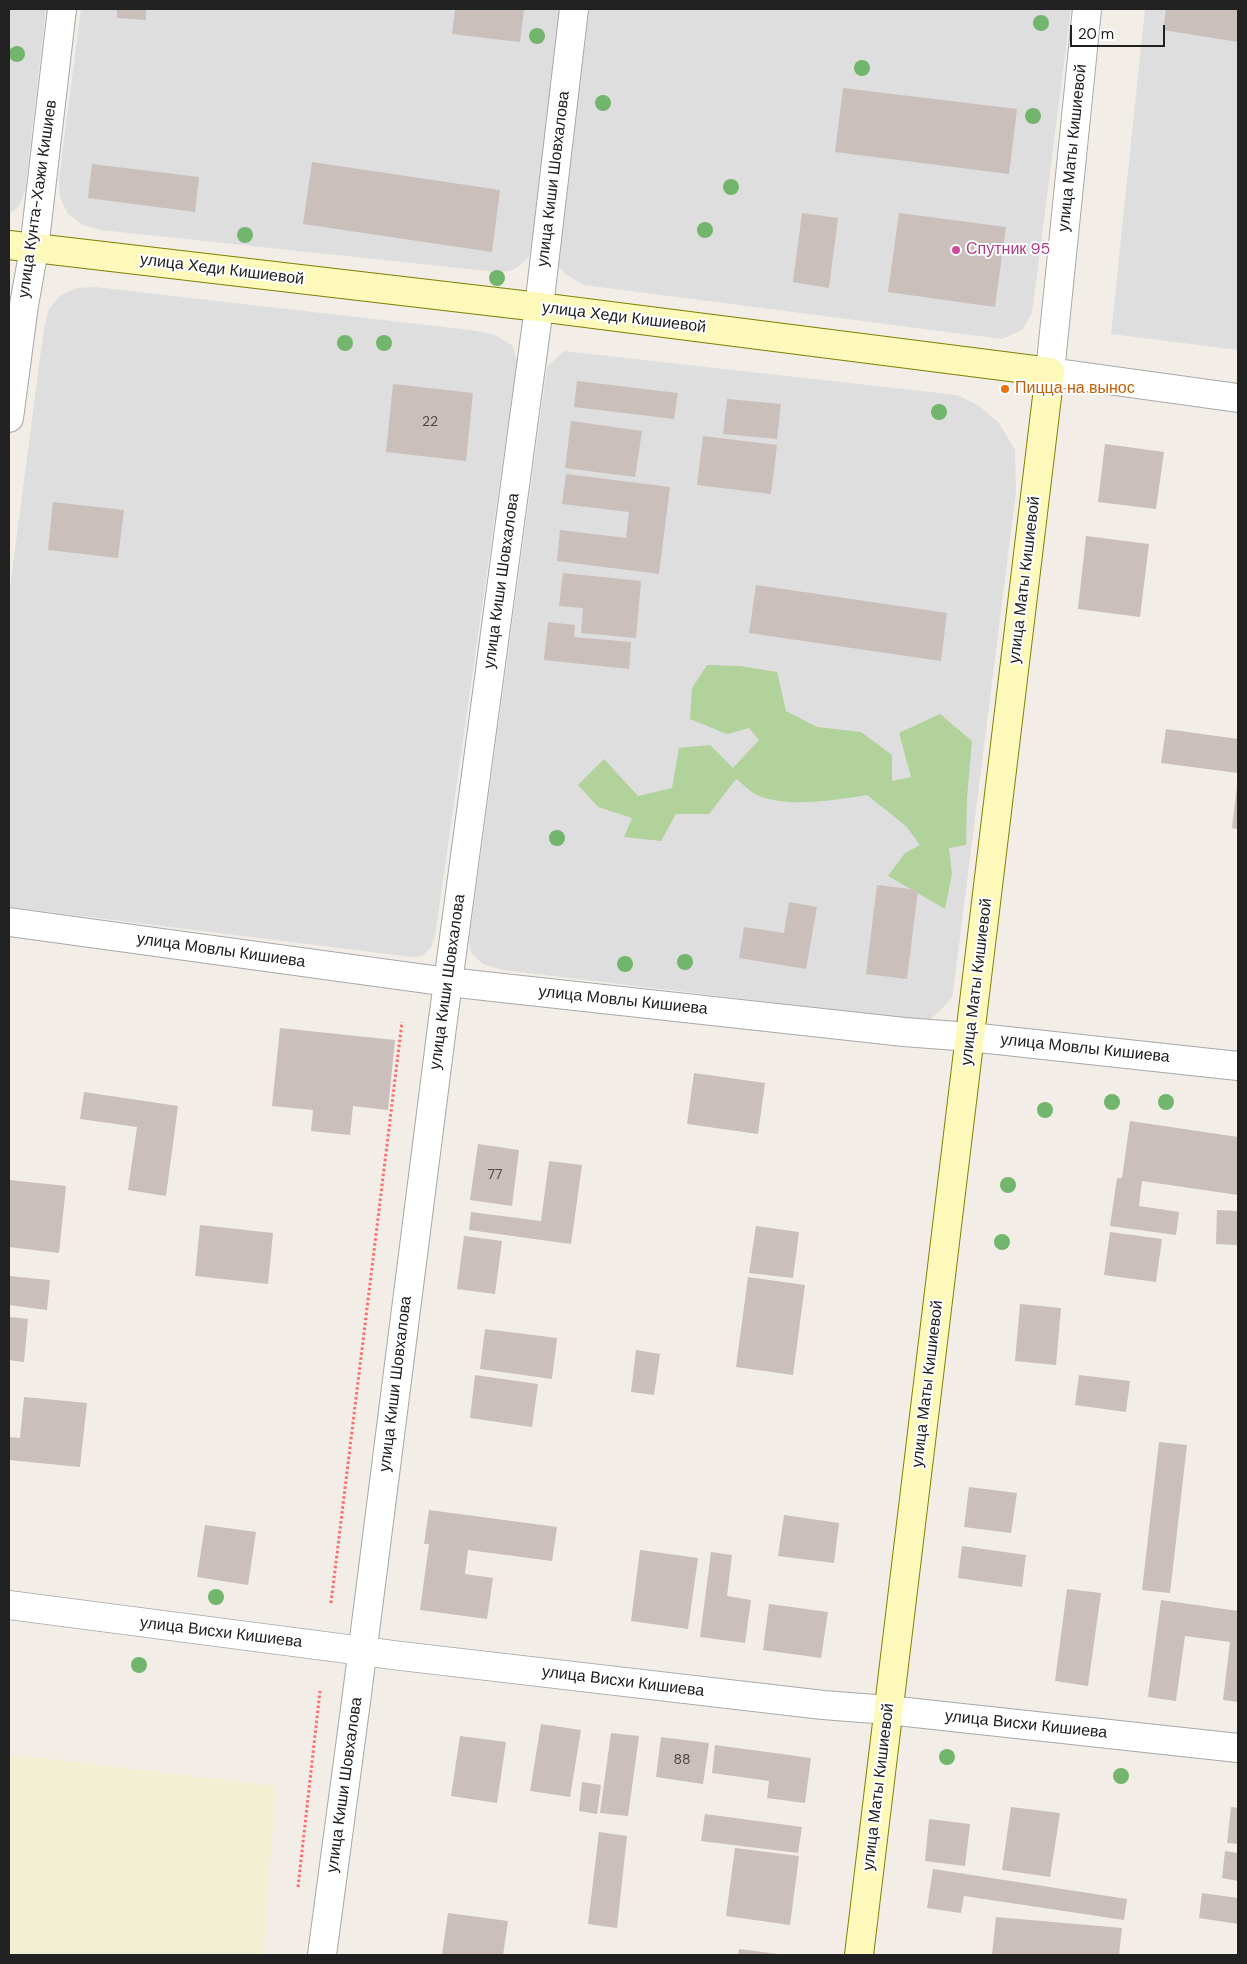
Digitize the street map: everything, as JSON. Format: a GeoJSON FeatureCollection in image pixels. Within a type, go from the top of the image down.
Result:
{"type":"FeatureCollection","features":[{"type":"Feature","properties":{"kind":"main road","name":"улица Хеди Кишиевой"},"geometry":{"type":"LineString","coordinates":[[21,247],[539,307],[1050,372]]}},
{"type":"Feature","properties":{"kind":"main road","name":"улица Маты Кишиевой"},"geometry":{"type":"LineString","coordinates":[[859,1955],[1050,372]]}},
{"type":"Feature","properties":{"kind":"street","name":"улица Кунта-Хажи Кишиев"},"geometry":{"type":"LineString","coordinates":[[9,418],[24,305],[21,247],[62,9]]}},
{"type":"Feature","properties":{"kind":"street","name":"улица Киши Шовхалова"},"geometry":{"type":"LineString","coordinates":[[322,1955],[448,982],[539,307],[574,9]]}},
{"type":"Feature","properties":{"kind":"street","name":"улица Маты Кишиевой"},"geometry":{"type":"LineString","coordinates":[[1050,372],[1087,9]]}},
{"type":"Feature","properties":{"kind":"street","name":"улица Хеди Кишиевой"},"geometry":{"type":"LineString","coordinates":[[1050,372],[1238,398]]}},
{"type":"Feature","properties":{"kind":"street","name":"улица Мовлы Кишиева"},"geometry":{"type":"LineString","coordinates":[[9,922],[448,982],[904,1032],[970,1037],[1238,1066]]}},
{"type":"Feature","properties":{"kind":"street","name":"улица Висхи Кишиева"},"geometry":{"type":"LineString","coordinates":[[9,1605],[362,1651],[823,1705],[888,1710],[1238,1748]]}},
{"type":"Feature","properties":{"kind":"path"},"geometry":{"type":"LineString","coordinates":[[331,1603],[402,1022]]}},
{"type":"Feature","properties":{"kind":"path"},"geometry":{"type":"LineString","coordinates":[[297,1897],[320,1691]]}},
{"type":"Feature","properties":{"kind":"shaded area"},"geometry":{"type":"Polygon","coordinates":[[[9,9],[46,9],[25,191],[19,206],[9,214],[9,9]]]}},
{"type":"Feature","properties":{"kind":"shaded area"},"geometry":{"type":"Polygon","coordinates":[[[81,9],[560,9],[529,256],[519,266],[510,271],[497,272],[101,230],[83,225],[68,214],[60,197],[59,179],[81,9]]]}},
{"type":"Feature","properties":{"kind":"shaded area"},"geometry":{"type":"Polygon","coordinates":[[[586,9],[1071,9],[1032,313],[1022,330],[1002,339],[584,285],[565,274],[555,261],[586,9]]]}},
{"type":"Feature","properties":{"kind":"shaded area"},"geometry":{"type":"Polygon","coordinates":[[[1145,9],[1238,9],[1238,350],[1111,334],[1145,9]]]}},
{"type":"Feature","properties":{"kind":"shaded area"},"geometry":{"type":"Polygon","coordinates":[[[95,287],[470,330],[493,334],[512,345],[517,361],[435,936],[431,947],[422,956],[412,957],[9,907],[9,595],[44,328],[49,309],[61,295],[77,288],[95,287]]]}},
{"type":"Feature","properties":{"kind":"shaded area"},"geometry":{"type":"Polygon","coordinates":[[[564,351],[957,395],[978,405],[999,423],[1015,450],[1016,491],[952,997],[928,1021],[503,970],[483,964],[472,954],[469,942],[547,367],[564,351]]]}},
{"type":"Feature","properties":{"kind":"green space"},"geometry":{"type":"Polygon","coordinates":[[[707,665],[740,666],[777,672],[786,711],[817,727],[861,732],[892,755],[892,781],[911,777],[899,733],[940,714],[972,741],[967,798],[966,845],[949,848],[952,874],[945,909],[888,876],[905,853],[920,845],[906,826],[867,795],[810,802],[781,801],[767,799],[755,794],[736,779],[709,814],[676,814],[661,841],[624,837],[632,818],[598,807],[578,785],[604,759],[638,796],[672,788],[679,748],[710,745],[733,768],[759,740],[749,728],[727,734],[690,719],[692,688],[707,665]]]}},
{"type":"Feature","properties":{"kind":"green space"},"geometry":{"type":"Polygon","coordinates":[[[9,1754],[276,1786],[263,1955],[9,1955],[9,1754]]]}},
{"type":"Feature","properties":{"kind":"building"},"geometry":{"type":"Polygon","coordinates":[[[117,9],[146,9],[146,20],[117,18],[117,9]]]}},
{"type":"Feature","properties":{"kind":"building"},"geometry":{"type":"Polygon","coordinates":[[[455,9],[524,9],[520,42],[452,34],[455,9]]]}},
{"type":"Feature","properties":{"kind":"building"},"geometry":{"type":"Polygon","coordinates":[[[1166,9],[1238,9],[1238,42],[1163,30],[1166,9]]]}},
{"type":"Feature","properties":{"kind":"building"},"geometry":{"type":"Polygon","coordinates":[[[843,88],[1017,109],[1009,174],[835,152],[843,88]]]}},
{"type":"Feature","properties":{"kind":"building"},"geometry":{"type":"Polygon","coordinates":[[[312,162],[500,190],[492,252],[303,224],[312,162]]]}},
{"type":"Feature","properties":{"kind":"building"},"geometry":{"type":"Polygon","coordinates":[[[92,164],[199,177],[195,212],[88,198],[92,164]]]}},
{"type":"Feature","properties":{"kind":"building"},"geometry":{"type":"Polygon","coordinates":[[[802,213],[838,218],[829,288],[793,282],[802,213]]]}},
{"type":"Feature","properties":{"kind":"building"},"geometry":{"type":"Polygon","coordinates":[[[899,213],[1006,227],[995,307],[888,292],[899,213]]]}},
{"type":"Feature","properties":{"kind":"building"},"geometry":{"type":"Polygon","coordinates":[[[577,381],[678,393],[674,419],[574,407],[577,381]]]}},
{"type":"Feature","properties":{"kind":"building"},"geometry":{"type":"Polygon","coordinates":[[[393,384],[473,393],[466,461],[386,452],[393,384]]]}},
{"type":"Feature","properties":{"kind":"building"},"geometry":{"type":"Polygon","coordinates":[[[727,399],[781,404],[777,439],[723,434],[727,399]]]}},
{"type":"Feature","properties":{"kind":"building"},"geometry":{"type":"Polygon","coordinates":[[[571,421],[642,431],[635,477],[565,468],[571,421]]]}},
{"type":"Feature","properties":{"kind":"building"},"geometry":{"type":"Polygon","coordinates":[[[703,436],[777,445],[771,494],[697,485],[703,436]]]}},
{"type":"Feature","properties":{"kind":"building"},"geometry":{"type":"Polygon","coordinates":[[[1105,444],[1164,452],[1156,509],[1098,502],[1105,444]]]}},
{"type":"Feature","properties":{"kind":"building"},"geometry":{"type":"Polygon","coordinates":[[[566,474],[670,487],[659,574],[557,561],[560,530],[626,538],[629,512],[562,504],[566,474]]]}},
{"type":"Feature","properties":{"kind":"building"},"geometry":{"type":"Polygon","coordinates":[[[53,502],[124,510],[118,558],[48,550],[53,502]]]}},
{"type":"Feature","properties":{"kind":"building"},"geometry":{"type":"Polygon","coordinates":[[[1086,536],[1149,544],[1140,617],[1078,609],[1086,536]]]}},
{"type":"Feature","properties":{"kind":"building"},"geometry":{"type":"Polygon","coordinates":[[[563,573],[641,581],[636,638],[581,633],[583,608],[559,606],[563,573]]]}},
{"type":"Feature","properties":{"kind":"building"},"geometry":{"type":"Polygon","coordinates":[[[756,585],[947,613],[941,661],[749,633],[756,585]]]}},
{"type":"Feature","properties":{"kind":"building"},"geometry":{"type":"Polygon","coordinates":[[[548,622],[575,625],[574,637],[631,642],[629,669],[544,660],[548,622]]]}},
{"type":"Feature","properties":{"kind":"building"},"geometry":{"type":"Polygon","coordinates":[[[1166,729],[1238,739],[1238,773],[1161,763],[1166,729]]]}},
{"type":"Feature","properties":{"kind":"building"},"geometry":{"type":"Polygon","coordinates":[[[1238,786],[1238,829],[1232,828],[1238,786]]]}},
{"type":"Feature","properties":{"kind":"building"},"geometry":{"type":"Polygon","coordinates":[[[877,885],[918,890],[907,979],[866,974],[877,885]]]}},
{"type":"Feature","properties":{"kind":"building"},"geometry":{"type":"Polygon","coordinates":[[[789,902],[817,907],[806,969],[739,958],[744,927],[784,933],[789,902]]]}},
{"type":"Feature","properties":{"kind":"building"},"geometry":{"type":"Polygon","coordinates":[[[280,1028],[395,1040],[388,1110],[353,1106],[350,1135],[311,1131],[313,1110],[272,1106],[280,1028]]]}},
{"type":"Feature","properties":{"kind":"building"},"geometry":{"type":"Polygon","coordinates":[[[694,1073],[765,1083],[758,1134],[687,1124],[694,1073]]]}},
{"type":"Feature","properties":{"kind":"building"},"geometry":{"type":"Polygon","coordinates":[[[84,1092],[178,1106],[166,1196],[128,1190],[137,1127],[80,1119],[84,1092]]]}},
{"type":"Feature","properties":{"kind":"building"},"geometry":{"type":"Polygon","coordinates":[[[1130,1121],[1238,1137],[1238,1195],[1142,1181],[1139,1206],[1179,1212],[1176,1235],[1110,1226],[1117,1178],[1122,1178],[1130,1121]]]}},
{"type":"Feature","properties":{"kind":"building"},"geometry":{"type":"Polygon","coordinates":[[[478,1144],[519,1150],[512,1206],[470,1200],[478,1144]]]}},
{"type":"Feature","properties":{"kind":"building"},"geometry":{"type":"Polygon","coordinates":[[[549,1161],[582,1165],[571,1244],[469,1230],[471,1212],[541,1221],[549,1161]]]}},
{"type":"Feature","properties":{"kind":"building"},"geometry":{"type":"Polygon","coordinates":[[[9,1180],[66,1186],[59,1253],[9,1247],[9,1180]]]}},
{"type":"Feature","properties":{"kind":"building"},"geometry":{"type":"Polygon","coordinates":[[[1217,1210],[1238,1211],[1238,1245],[1216,1244],[1217,1210]]]}},
{"type":"Feature","properties":{"kind":"building"},"geometry":{"type":"Polygon","coordinates":[[[200,1225],[273,1233],[268,1284],[195,1276],[200,1225]]]}},
{"type":"Feature","properties":{"kind":"building"},"geometry":{"type":"Polygon","coordinates":[[[756,1226],[799,1232],[793,1278],[749,1273],[756,1226]]]}},
{"type":"Feature","properties":{"kind":"building"},"geometry":{"type":"Polygon","coordinates":[[[1110,1232],[1162,1239],[1156,1282],[1104,1275],[1110,1232]]]}},
{"type":"Feature","properties":{"kind":"building"},"geometry":{"type":"Polygon","coordinates":[[[464,1236],[502,1241],[495,1294],[457,1289],[464,1236]]]}},
{"type":"Feature","properties":{"kind":"building"},"geometry":{"type":"Polygon","coordinates":[[[9,1276],[50,1280],[47,1310],[9,1305],[9,1276]]]}},
{"type":"Feature","properties":{"kind":"building"},"geometry":{"type":"Polygon","coordinates":[[[748,1277],[805,1285],[793,1375],[736,1367],[748,1277]]]}},
{"type":"Feature","properties":{"kind":"building"},"geometry":{"type":"Polygon","coordinates":[[[1020,1304],[1061,1308],[1056,1365],[1015,1361],[1020,1304]]]}},
{"type":"Feature","properties":{"kind":"building"},"geometry":{"type":"Polygon","coordinates":[[[9,1317],[28,1319],[24,1362],[9,1360],[9,1317]]]}},
{"type":"Feature","properties":{"kind":"building"},"geometry":{"type":"Polygon","coordinates":[[[485,1329],[557,1338],[552,1379],[480,1369],[485,1329]]]}},
{"type":"Feature","properties":{"kind":"building"},"geometry":{"type":"Polygon","coordinates":[[[636,1350],[660,1354],[654,1395],[631,1392],[636,1350]]]}},
{"type":"Feature","properties":{"kind":"building"},"geometry":{"type":"Polygon","coordinates":[[[475,1375],[538,1384],[532,1427],[470,1418],[475,1375]]]}},
{"type":"Feature","properties":{"kind":"building"},"geometry":{"type":"Polygon","coordinates":[[[1079,1375],[1130,1381],[1126,1412],[1075,1405],[1079,1375]]]}},
{"type":"Feature","properties":{"kind":"building"},"geometry":{"type":"Polygon","coordinates":[[[24,1397],[87,1403],[80,1467],[9,1460],[9,1437],[20,1438],[24,1397]]]}},
{"type":"Feature","properties":{"kind":"building"},"geometry":{"type":"Polygon","coordinates":[[[1159,1442],[1187,1445],[1170,1593],[1142,1590],[1159,1442]]]}},
{"type":"Feature","properties":{"kind":"building"},"geometry":{"type":"Polygon","coordinates":[[[969,1487],[1017,1493],[1011,1533],[964,1527],[969,1487]]]}},
{"type":"Feature","properties":{"kind":"building"},"geometry":{"type":"Polygon","coordinates":[[[429,1510],[557,1527],[552,1561],[468,1550],[465,1574],[493,1578],[487,1619],[420,1610],[429,1544],[424,1544],[429,1510]]]}},
{"type":"Feature","properties":{"kind":"building"},"geometry":{"type":"Polygon","coordinates":[[[784,1515],[839,1523],[834,1563],[778,1556],[784,1515]]]}},
{"type":"Feature","properties":{"kind":"building"},"geometry":{"type":"Polygon","coordinates":[[[205,1525],[256,1532],[248,1585],[197,1577],[205,1525]]]}},
{"type":"Feature","properties":{"kind":"building"},"geometry":{"type":"Polygon","coordinates":[[[962,1546],[1026,1555],[1022,1587],[958,1578],[962,1546]]]}},
{"type":"Feature","properties":{"kind":"building"},"geometry":{"type":"Polygon","coordinates":[[[640,1550],[698,1558],[688,1629],[631,1621],[640,1550]]]}},
{"type":"Feature","properties":{"kind":"building"},"geometry":{"type":"Polygon","coordinates":[[[711,1552],[732,1555],[727,1596],[751,1600],[745,1643],[700,1637],[711,1552]]]}},
{"type":"Feature","properties":{"kind":"building"},"geometry":{"type":"Polygon","coordinates":[[[1067,1589],[1101,1593],[1088,1686],[1055,1681],[1067,1589]]]}},
{"type":"Feature","properties":{"kind":"building"},"geometry":{"type":"Polygon","coordinates":[[[1161,1600],[1238,1611],[1238,1702],[1223,1700],[1230,1642],[1185,1636],[1176,1701],[1148,1697],[1161,1600]]]}},
{"type":"Feature","properties":{"kind":"building"},"geometry":{"type":"Polygon","coordinates":[[[769,1604],[828,1612],[821,1658],[763,1650],[769,1604]]]}},
{"type":"Feature","properties":{"kind":"building"},"geometry":{"type":"Polygon","coordinates":[[[541,1724],[581,1730],[570,1797],[530,1791],[541,1724]]]}},
{"type":"Feature","properties":{"kind":"building"},"geometry":{"type":"Polygon","coordinates":[[[611,1733],[639,1736],[628,1816],[600,1813],[611,1733]]]}},
{"type":"Feature","properties":{"kind":"building"},"geometry":{"type":"Polygon","coordinates":[[[460,1736],[506,1742],[497,1803],[451,1796],[460,1736]]]}},
{"type":"Feature","properties":{"kind":"building"},"geometry":{"type":"Polygon","coordinates":[[[661,1737],[709,1743],[703,1784],[656,1777],[661,1737]]]}},
{"type":"Feature","properties":{"kind":"building"},"geometry":{"type":"Polygon","coordinates":[[[715,1745],[811,1758],[805,1803],[767,1798],[769,1781],[712,1773],[715,1745]]]}},
{"type":"Feature","properties":{"kind":"building"},"geometry":{"type":"Polygon","coordinates":[[[582,1782],[601,1785],[597,1814],[579,1811],[582,1782]]]}},
{"type":"Feature","properties":{"kind":"building"},"geometry":{"type":"Polygon","coordinates":[[[1011,1807],[1060,1813],[1050,1877],[1002,1870],[1011,1807]]]}},
{"type":"Feature","properties":{"kind":"building"},"geometry":{"type":"Polygon","coordinates":[[[1231,1807],[1238,1808],[1238,1844],[1227,1843],[1231,1807]]]}},
{"type":"Feature","properties":{"kind":"building"},"geometry":{"type":"Polygon","coordinates":[[[705,1814],[802,1827],[798,1853],[701,1841],[705,1814]]]}},
{"type":"Feature","properties":{"kind":"building"},"geometry":{"type":"Polygon","coordinates":[[[929,1819],[970,1824],[965,1866],[925,1861],[929,1819]]]}},
{"type":"Feature","properties":{"kind":"building"},"geometry":{"type":"Polygon","coordinates":[[[599,1832],[627,1836],[617,1928],[588,1924],[599,1832]]]}},
{"type":"Feature","properties":{"kind":"building"},"geometry":{"type":"Polygon","coordinates":[[[735,1848],[799,1856],[790,1925],[726,1916],[735,1848]]]}},
{"type":"Feature","properties":{"kind":"building"},"geometry":{"type":"Polygon","coordinates":[[[1225,1851],[1238,1853],[1238,1881],[1222,1878],[1225,1851]]]}},
{"type":"Feature","properties":{"kind":"building"},"geometry":{"type":"Polygon","coordinates":[[[933,1869],[1127,1899],[1124,1920],[964,1896],[961,1913],[927,1908],[933,1869]]]}},
{"type":"Feature","properties":{"kind":"building"},"geometry":{"type":"Polygon","coordinates":[[[1202,1893],[1238,1898],[1238,1924],[1199,1918],[1202,1893]]]}},
{"type":"Feature","properties":{"kind":"building"},"geometry":{"type":"Polygon","coordinates":[[[448,1913],[508,1921],[503,1955],[442,1955],[448,1913]]]}},
{"type":"Feature","properties":{"kind":"building"},"geometry":{"type":"Polygon","coordinates":[[[996,1917],[1122,1928],[1119,1955],[992,1955],[996,1917]]]}},
{"type":"Feature","properties":{"kind":"building"},"geometry":{"type":"Polygon","coordinates":[[[739,1949],[778,1954],[778,1955],[738,1955],[739,1949]]]}},
{"type":"Feature","properties":{"kind":"place","name":"Спутник 95"},"geometry":{"type":"Point","coordinates":[956,250]}},
{"type":"Feature","properties":{"kind":"place","name":"Пицца на вынос"},"geometry":{"type":"Point","coordinates":[1005,389]}}]}
